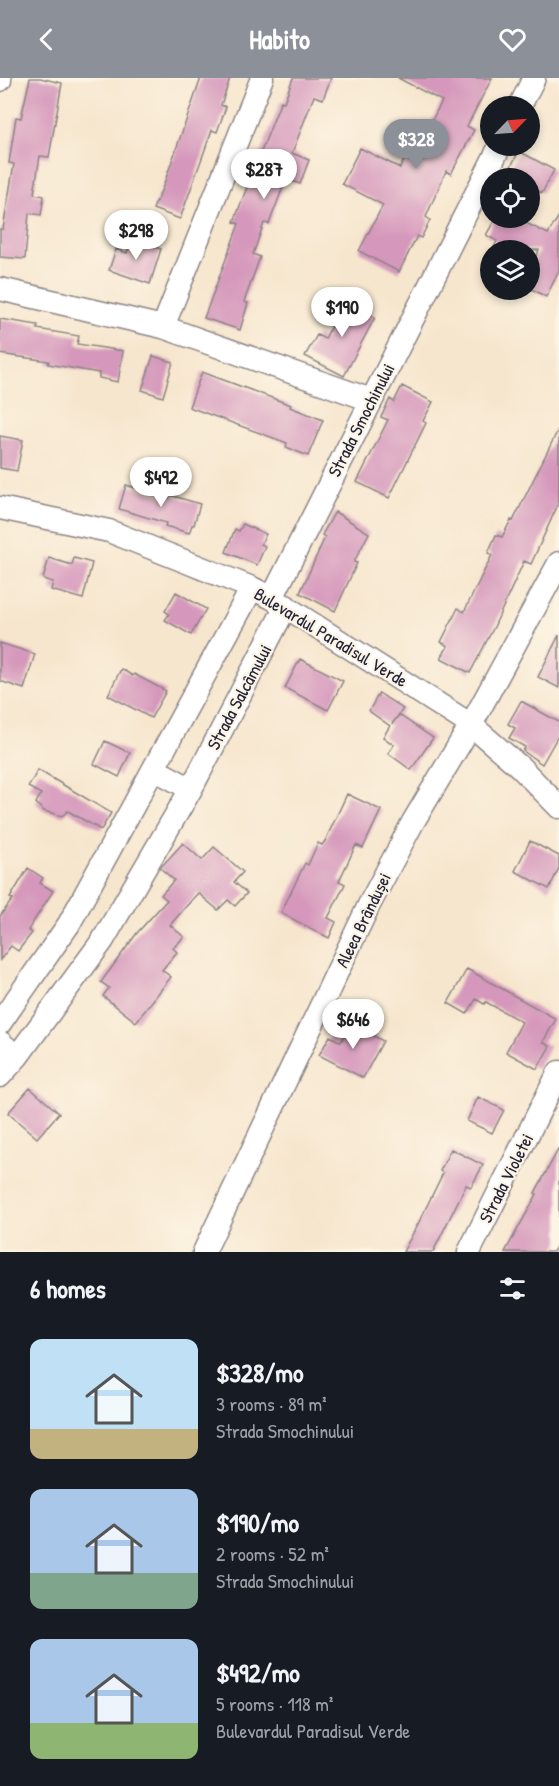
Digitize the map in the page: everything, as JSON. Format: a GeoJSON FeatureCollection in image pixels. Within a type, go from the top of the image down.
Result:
{"type":"FeatureCollection","features":[{"type":"Feature","properties":{"kind":"street"},"geometry":{"type":"LineString","coordinates":[[163,327],[262,78]]}},
{"type":"Feature","properties":{"kind":"street"},"geometry":{"type":"LineString","coordinates":[[525,96],[534,78]]}},
{"type":"Feature","properties":{"kind":"street","name":"Strada Smochinului"},"geometry":{"type":"LineString","coordinates":[[270,597],[495,156]]}},
{"type":"Feature","properties":{"kind":"street"},"geometry":{"type":"LineString","coordinates":[[0,288],[163,327],[371,400]]}},
{"type":"Feature","properties":{"kind":"street","name":"Bulevardul Paradisul Verde"},"geometry":{"type":"LineString","coordinates":[[0,508],[109,531],[270,597],[471,725],[520,767],[559,807]]}},
{"type":"Feature","properties":{"kind":"street","name":"Aleea Brândușei"},"geometry":{"type":"LineString","coordinates":[[204,1252],[369,905],[412,822],[471,725],[559,563]]}},
{"type":"Feature","properties":{"kind":"street"},"geometry":{"type":"LineString","coordinates":[[0,1023],[69,924],[154,769],[270,597]]}},
{"type":"Feature","properties":{"kind":"street","name":"Strada Salcâmului"},"geometry":{"type":"LineString","coordinates":[[0,1076],[17,1057],[102,940],[191,789],[270,597]]}},
{"type":"Feature","properties":{"kind":"street"},"geometry":{"type":"LineString","coordinates":[[154,769],[191,789]]}},
{"type":"Feature","properties":{"kind":"street"},"geometry":{"type":"LineString","coordinates":[[69,924],[102,940]]}},
{"type":"Feature","properties":{"kind":"street"},"geometry":{"type":"LineString","coordinates":[[0,1042],[17,1057]]}},
{"type":"Feature","properties":{"kind":"street","name":"Strada Violetei"},"geometry":{"type":"LineString","coordinates":[[469,1252],[559,1072]]}},
{"type":"Feature","properties":{"kind":"building"},"geometry":{"type":"Polygon","coordinates":[[[30,78],[62,83],[49,157],[40,156],[34,194],[44,196],[41,215],[29,213],[25,259],[0,257],[0,229],[3,229],[14,164],[9,163],[16,117],[21,118],[30,78]]]}},
{"type":"Feature","properties":{"kind":"building"},"geometry":{"type":"Polygon","coordinates":[[[201,78],[230,78],[221,105],[226,107],[217,132],[212,130],[180,219],[153,209],[201,78]]]}},
{"type":"Feature","properties":{"kind":"building"},"geometry":{"type":"Polygon","coordinates":[[[293,78],[331,78],[323,99],[314,96],[292,153],[309,160],[300,184],[286,179],[269,224],[264,223],[253,254],[260,257],[244,302],[248,303],[240,330],[204,318],[239,224],[234,222],[244,195],[281,101],[284,102],[293,78]]]}},
{"type":"Feature","properties":{"kind":"building"},"geometry":{"type":"Polygon","coordinates":[[[398,78],[492,78],[483,96],[480,96],[480,101],[467,126],[474,130],[451,174],[446,171],[426,217],[430,220],[421,238],[417,236],[399,272],[359,251],[383,205],[342,184],[360,148],[400,168],[417,136],[422,139],[442,101],[398,78]]]}},
{"type":"Feature","properties":{"kind":"building"},"geometry":{"type":"Polygon","coordinates":[[[516,156],[528,156],[554,170],[542,193],[540,192],[540,168],[510,168],[516,156]]]}},
{"type":"Feature","properties":{"kind":"building"},"geometry":{"type":"Polygon","coordinates":[[[559,216],[559,271],[546,297],[540,294],[540,240],[495,240],[486,235],[490,228],[536,228],[548,234],[559,216]]]}},
{"type":"Feature","properties":{"kind":"building"},"geometry":{"type":"Polygon","coordinates":[[[131,239],[161,249],[150,284],[109,270],[116,249],[127,253],[131,239]]]}},
{"type":"Feature","properties":{"kind":"building"},"geometry":{"type":"Polygon","coordinates":[[[344,298],[367,309],[365,312],[375,317],[344,376],[305,356],[317,335],[325,339],[344,298]]]}},
{"type":"Feature","properties":{"kind":"building"},"geometry":{"type":"Polygon","coordinates":[[[0,319],[38,325],[37,329],[79,336],[77,344],[123,351],[118,382],[99,378],[99,373],[48,364],[49,361],[0,354],[0,319]]]}},
{"type":"Feature","properties":{"kind":"building"},"geometry":{"type":"Polygon","coordinates":[[[153,356],[173,362],[163,397],[142,390],[153,356]]]}},
{"type":"Feature","properties":{"kind":"building"},"geometry":{"type":"Polygon","coordinates":[[[202,372],[291,405],[290,407],[323,420],[308,456],[286,447],[287,443],[189,407],[202,372]]]}},
{"type":"Feature","properties":{"kind":"building"},"geometry":{"type":"Polygon","coordinates":[[[402,386],[433,402],[423,421],[426,423],[389,498],[357,482],[388,420],[381,417],[390,399],[394,402],[402,386]]]}},
{"type":"Feature","properties":{"kind":"building"},"geometry":{"type":"Polygon","coordinates":[[[559,428],[559,502],[531,564],[524,561],[470,673],[441,658],[448,646],[441,642],[458,608],[464,612],[492,555],[488,553],[496,535],[502,537],[511,520],[513,521],[559,428]]]}},
{"type":"Feature","properties":{"kind":"building"},"geometry":{"type":"Polygon","coordinates":[[[0,436],[23,440],[17,471],[0,468],[0,436]]]}},
{"type":"Feature","properties":{"kind":"building"},"geometry":{"type":"Polygon","coordinates":[[[126,485],[169,498],[170,495],[200,504],[194,525],[189,533],[165,526],[166,523],[119,509],[126,485]]]}},
{"type":"Feature","properties":{"kind":"building"},"geometry":{"type":"Polygon","coordinates":[[[335,512],[369,533],[354,562],[357,563],[335,611],[300,593],[325,537],[322,535],[335,512]]]}},
{"type":"Feature","properties":{"kind":"building"},"geometry":{"type":"Polygon","coordinates":[[[243,524],[266,534],[261,544],[265,546],[257,565],[226,552],[235,529],[239,531],[243,524]]]}},
{"type":"Feature","properties":{"kind":"building"},"geometry":{"type":"Polygon","coordinates":[[[49,558],[72,565],[74,558],[92,563],[83,599],[51,590],[53,582],[43,579],[49,558]]]}},
{"type":"Feature","properties":{"kind":"building"},"geometry":{"type":"Polygon","coordinates":[[[176,592],[206,609],[191,635],[165,620],[169,614],[165,611],[176,592]]]}},
{"type":"Feature","properties":{"kind":"building"},"geometry":{"type":"Polygon","coordinates":[[[559,635],[559,688],[538,677],[559,635]]]}},
{"type":"Feature","properties":{"kind":"building"},"geometry":{"type":"Polygon","coordinates":[[[0,643],[35,654],[24,689],[0,681],[0,643]]]}},
{"type":"Feature","properties":{"kind":"building"},"geometry":{"type":"Polygon","coordinates":[[[300,659],[343,681],[328,710],[285,688],[300,659]]]}},
{"type":"Feature","properties":{"kind":"building"},"geometry":{"type":"Polygon","coordinates":[[[121,669],[166,691],[151,718],[108,695],[121,669]]]}},
{"type":"Feature","properties":{"kind":"building"},"geometry":{"type":"Polygon","coordinates":[[[379,693],[403,709],[392,724],[399,715],[433,738],[411,770],[388,753],[394,745],[383,737],[390,726],[369,711],[379,693]]]}},
{"type":"Feature","properties":{"kind":"building"},"geometry":{"type":"Polygon","coordinates":[[[521,701],[559,722],[559,734],[542,764],[523,751],[525,747],[509,738],[515,728],[508,724],[521,701]]]}},
{"type":"Feature","properties":{"kind":"building"},"geometry":{"type":"Polygon","coordinates":[[[105,741],[130,753],[119,777],[94,764],[105,741]]]}},
{"type":"Feature","properties":{"kind":"building"},"geometry":{"type":"Polygon","coordinates":[[[38,770],[111,813],[101,830],[68,811],[62,816],[44,811],[36,803],[41,794],[28,787],[38,770]]]}},
{"type":"Feature","properties":{"kind":"building"},"geometry":{"type":"Polygon","coordinates":[[[347,794],[381,810],[363,848],[356,845],[339,881],[345,884],[328,918],[336,922],[329,938],[281,913],[305,863],[308,865],[318,843],[322,845],[325,841],[347,794]]]}},
{"type":"Feature","properties":{"kind":"building"},"geometry":{"type":"Polygon","coordinates":[[[530,841],[559,856],[559,868],[549,889],[515,871],[530,841]]]}},
{"type":"Feature","properties":{"kind":"building"},"geometry":{"type":"Polygon","coordinates":[[[183,843],[202,860],[214,847],[243,872],[234,882],[247,893],[235,906],[228,900],[218,910],[198,893],[170,925],[184,937],[173,948],[177,952],[162,970],[171,977],[136,1022],[103,996],[109,988],[101,982],[137,933],[167,900],[161,895],[174,880],[160,868],[183,843]]]}},
{"type":"Feature","properties":{"kind":"building"},"geometry":{"type":"Polygon","coordinates":[[[28,868],[43,878],[40,883],[53,891],[28,930],[32,933],[18,951],[11,946],[0,960],[0,916],[13,899],[10,898],[28,868]]]}},
{"type":"Feature","properties":{"kind":"building"},"geometry":{"type":"Polygon","coordinates":[[[467,969],[556,1019],[543,1042],[550,1046],[537,1069],[506,1052],[522,1022],[476,999],[467,1014],[448,1003],[467,969]]]}},
{"type":"Feature","properties":{"kind":"building"},"geometry":{"type":"Polygon","coordinates":[[[351,1023],[383,1041],[363,1078],[319,1055],[330,1036],[341,1042],[351,1023]]]}},
{"type":"Feature","properties":{"kind":"building"},"geometry":{"type":"Polygon","coordinates":[[[30,1088],[59,1113],[37,1138],[8,1113],[30,1088]]]}},
{"type":"Feature","properties":{"kind":"building"},"geometry":{"type":"Polygon","coordinates":[[[478,1097],[504,1110],[492,1133],[467,1121],[478,1097]]]}},
{"type":"Feature","properties":{"kind":"building"},"geometry":{"type":"Polygon","coordinates":[[[559,1148],[559,1242],[553,1252],[505,1252],[537,1194],[535,1193],[559,1148]]]}},
{"type":"Feature","properties":{"kind":"building"},"geometry":{"type":"Polygon","coordinates":[[[451,1149],[483,1165],[471,1187],[466,1185],[433,1252],[403,1252],[443,1173],[440,1171],[451,1149]]]}}]}
